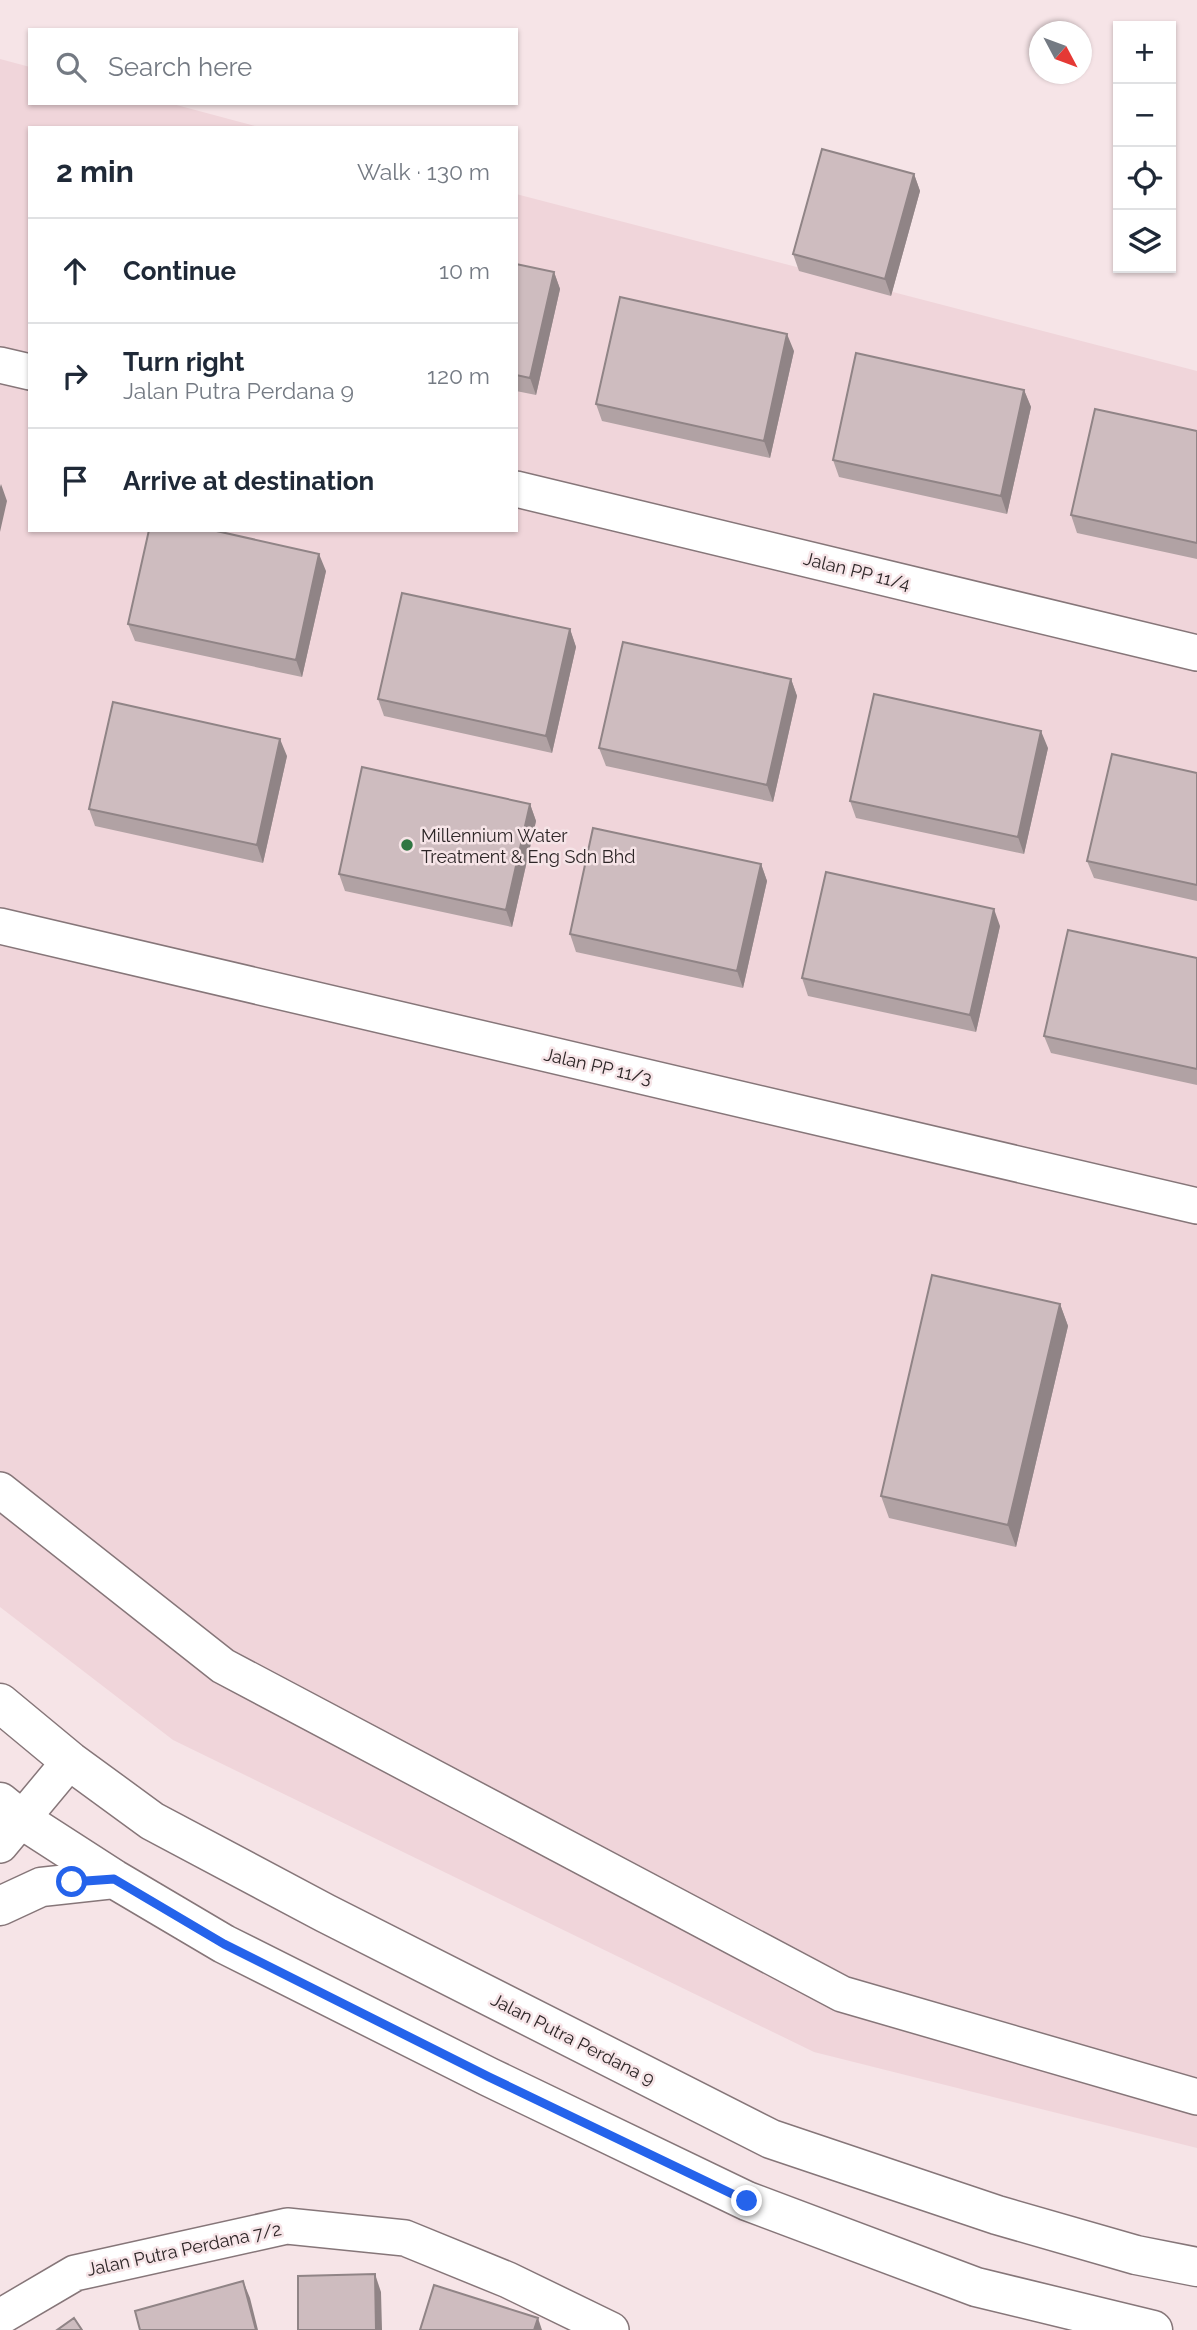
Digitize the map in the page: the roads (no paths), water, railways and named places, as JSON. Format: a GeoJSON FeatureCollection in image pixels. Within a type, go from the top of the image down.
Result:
{"type":"FeatureCollection","features":[{"type":"Feature","properties":{"kind":"street"},"geometry":{"type":"LineString","coordinates":[[0,365],[28,372]]}},
{"type":"Feature","properties":{"kind":"street","name":"Jalan PP 11/4"},"geometry":{"type":"LineString","coordinates":[[518,489],[1197,653]]}},
{"type":"Feature","properties":{"kind":"street","name":"Jalan PP 11/3"},"geometry":{"type":"LineString","coordinates":[[0,926],[1197,1206]]}},
{"type":"Feature","properties":{"kind":"street"},"geometry":{"type":"LineString","coordinates":[[0,1490],[223,1666],[842,1994],[1197,2097]]}},
{"type":"Feature","properties":{"kind":"street","name":"Jalan Putra Perdana 9"},"geometry":{"type":"LineString","coordinates":[[0,1703],[71,1761],[152,1821],[325,1913],[771,2139],[998,2216],[1136,2255],[1197,2267]]}},
{"type":"Feature","properties":{"kind":"street"},"geometry":{"type":"LineString","coordinates":[[71,1761],[7,1822],[114,1879],[224,1944],[489,2077],[747,2201],[976,2287],[1153,2330]]}},
{"type":"Feature","properties":{"kind":"street"},"geometry":{"type":"LineString","coordinates":[[0,1906],[41,1887],[114,1879]]}},
{"type":"Feature","properties":{"kind":"street","name":"Jalan Putra Perdana 7/2"},"geometry":{"type":"LineString","coordinates":[[0,2318],[75,2273],[287,2226],[405,2238],[508,2280],[611,2330]]}},
{"type":"Feature","properties":{"kind":"place","name":"Millennium Water Treatment & Eng Sdn Bhd"},"geometry":{"type":"Point","coordinates":[407,845]}}]}
